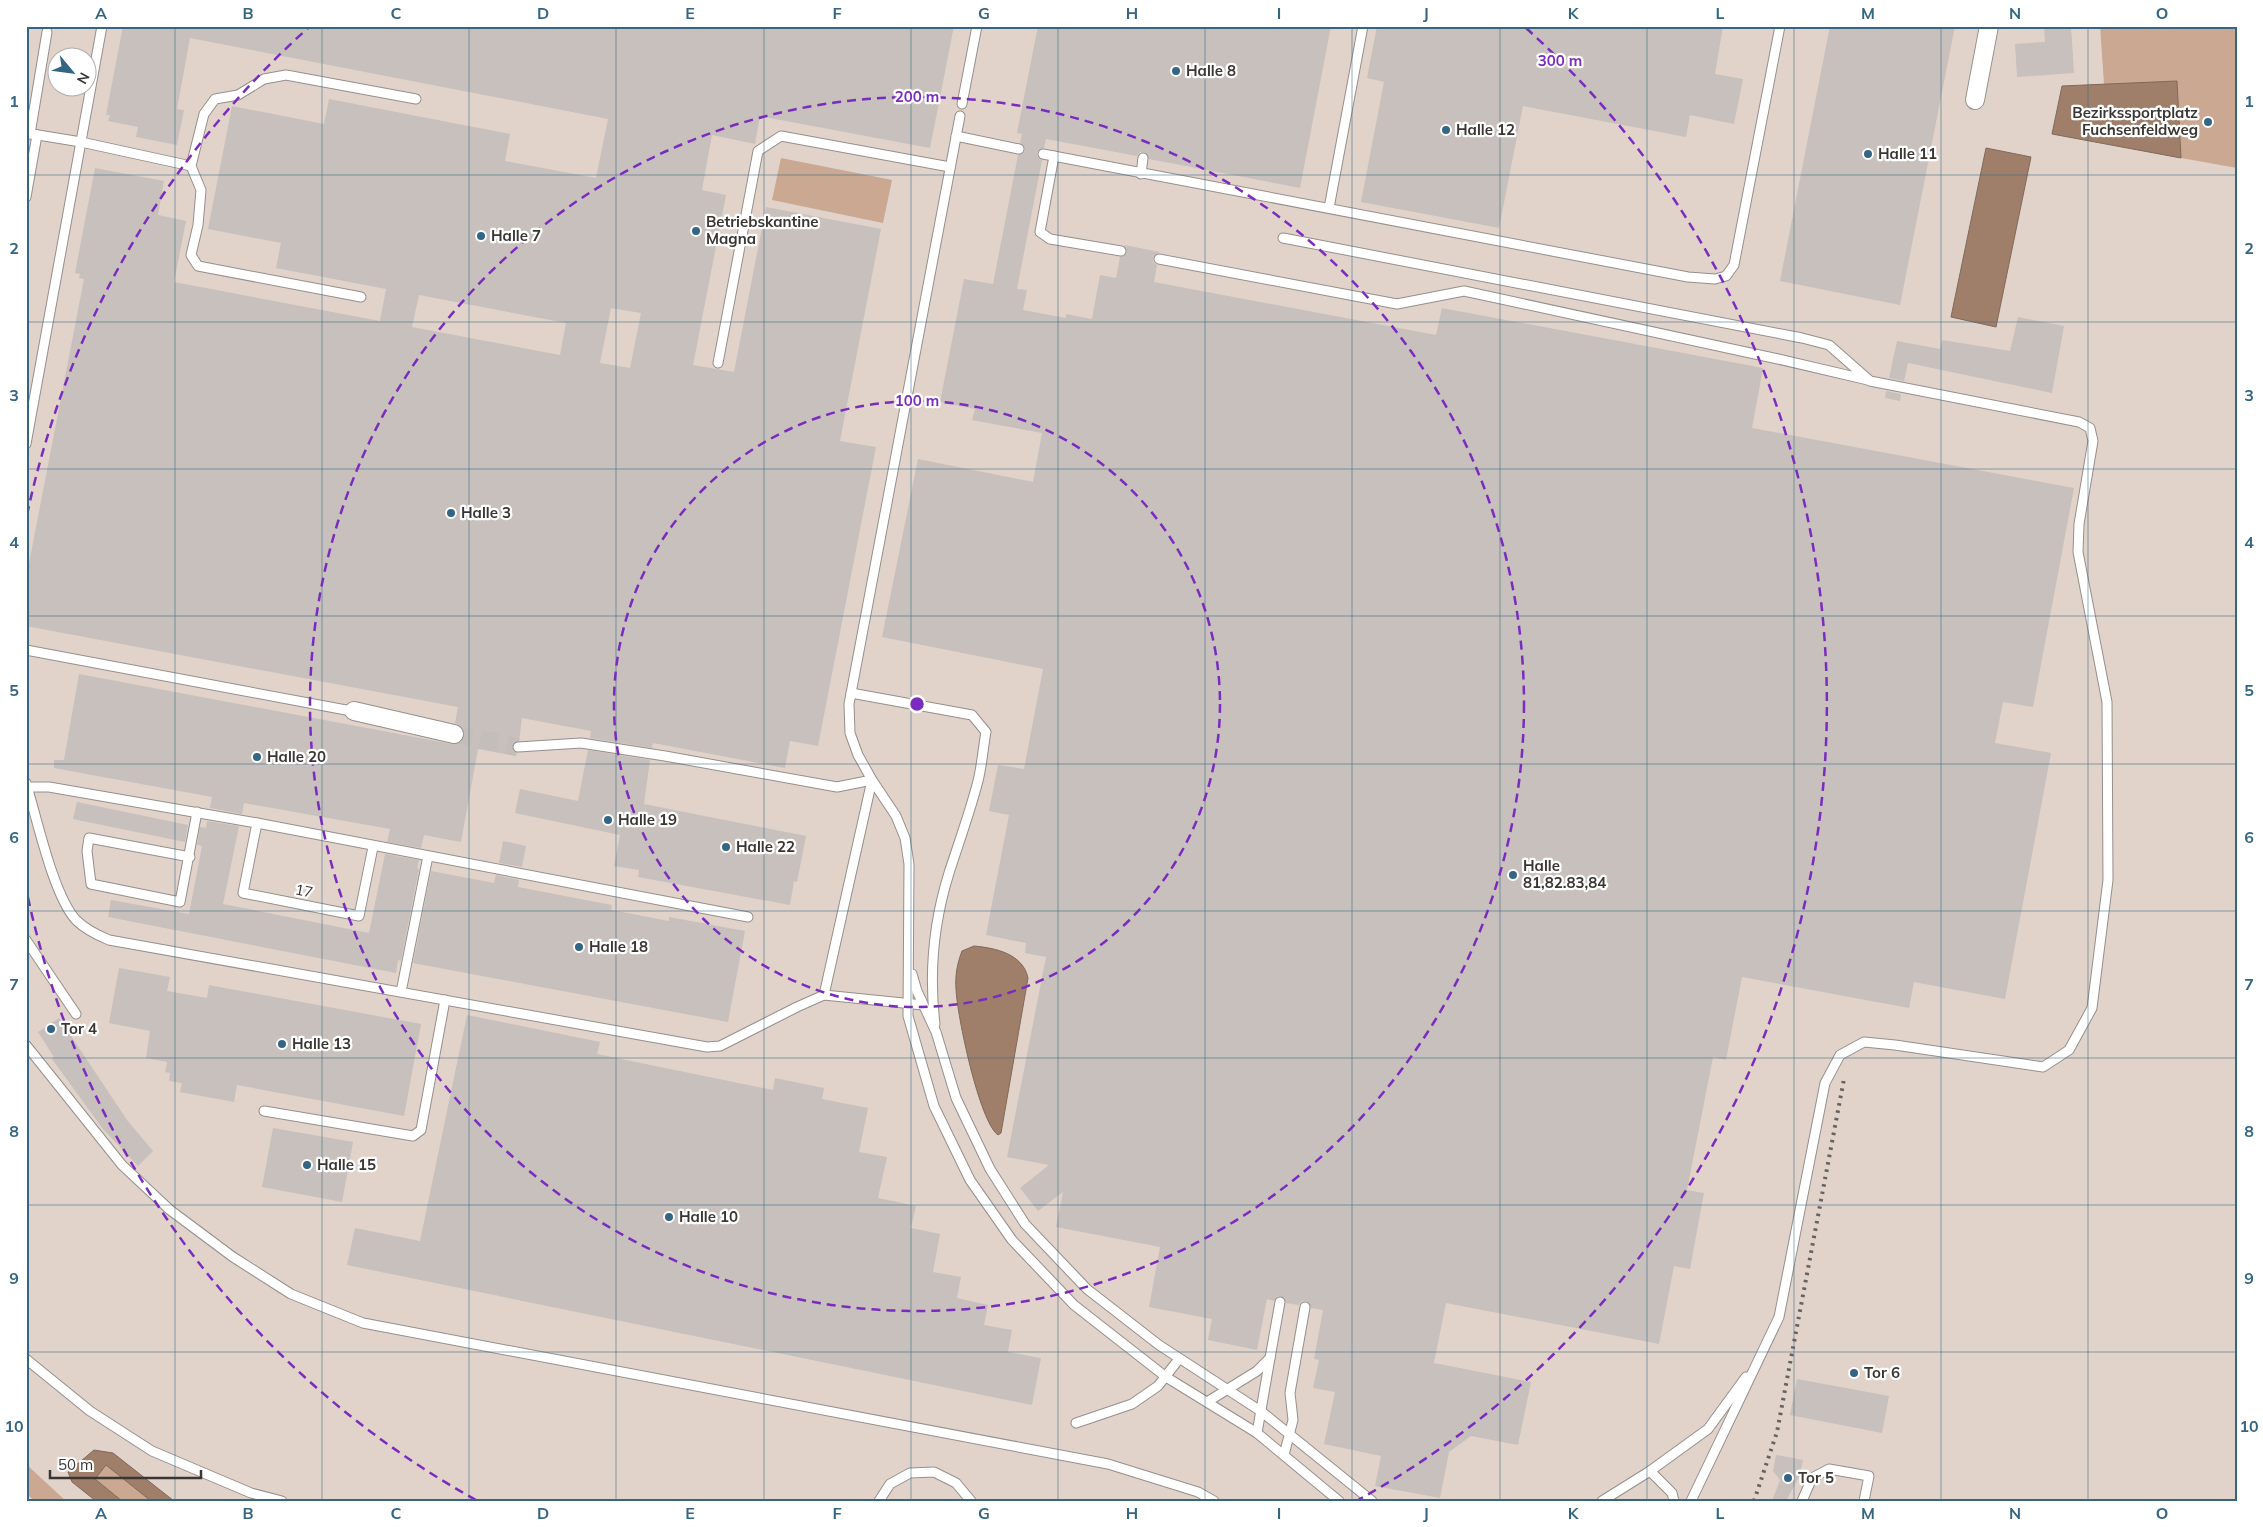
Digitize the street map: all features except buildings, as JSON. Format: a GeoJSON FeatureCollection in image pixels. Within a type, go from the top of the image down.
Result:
{"type":"FeatureCollection","features":[{"type":"Feature","properties":{"kind":"street"},"geometry":{"type":"LineString","coordinates":[[1975,100],[1989,26]]}},
{"type":"Feature","properties":{"kind":"street"},"geometry":{"type":"LineString","coordinates":[[350,711],[454,734]]}},
{"type":"Feature","properties":{"kind":"lane"},"geometry":{"type":"LineString","coordinates":[[26,444],[102,26]]}},
{"type":"Feature","properties":{"kind":"lane"},"geometry":{"type":"LineString","coordinates":[[962,104],[977,26]]}},
{"type":"Feature","properties":{"kind":"lane"},"geometry":{"type":"LineString","coordinates":[[1329,208],[1363,26]]}},
{"type":"Feature","properties":{"kind":"lane"},"geometry":{"type":"LineString","coordinates":[[1043,154],[1688,277],[1715,279],[1726,276],[1734,265],[1780,26]]}},
{"type":"Feature","properties":{"kind":"lane"},"geometry":{"type":"LineString","coordinates":[[26,197],[31,134],[47,32]]}},
{"type":"Feature","properties":{"kind":"lane"},"geometry":{"type":"LineString","coordinates":[[361,297],[198,266],[191,256],[198,225],[201,190],[191,166],[204,114],[215,99],[238,95],[264,78],[286,75],[416,99]]}},
{"type":"Feature","properties":{"kind":"lane"},"geometry":{"type":"LineString","coordinates":[[960,116],[849,704],[850,733],[872,780],[896,816],[905,838],[909,864],[910,964],[908,1016],[934,1106],[975,1187],[1012,1240],[1074,1305],[1166,1377],[1257,1434],[1339,1501]]}},
{"type":"Feature","properties":{"kind":"lane"},"geometry":{"type":"LineString","coordinates":[[31,134],[81,142],[191,166]]}},
{"type":"Feature","properties":{"kind":"lane"},"geometry":{"type":"LineString","coordinates":[[718,363],[758,151],[781,136],[950,167]]}},
{"type":"Feature","properties":{"kind":"lane"},"geometry":{"type":"LineString","coordinates":[[956,136],[1019,149]]}},
{"type":"Feature","properties":{"kind":"lane"},"geometry":{"type":"LineString","coordinates":[[1054,156],[1040,232],[1050,239],[1121,251]]}},
{"type":"Feature","properties":{"kind":"lane"},"geometry":{"type":"LineString","coordinates":[[1141,174],[1143,158]]}},
{"type":"Feature","properties":{"kind":"lane"},"geometry":{"type":"LineString","coordinates":[[1283,238],[1802,338],[1829,345],[1870,381]]}},
{"type":"Feature","properties":{"kind":"lane"},"geometry":{"type":"LineString","coordinates":[[1159,259],[1397,304],[1464,291],[1870,381],[2079,422],[2090,428],[2093,441],[2079,524],[2078,552],[2108,702],[2108,880],[2092,1008],[2069,1050],[2043,1067],[1864,1042],[1840,1055],[1824,1083],[1779,1317],[1691,1501]]}},
{"type":"Feature","properties":{"kind":"lane"},"geometry":{"type":"LineString","coordinates":[[26,650],[350,711]]}},
{"type":"Feature","properties":{"kind":"lane"},"geometry":{"type":"LineString","coordinates":[[851,693],[972,715],[986,732],[978,778],[962,837],[949,874],[937,926],[931,991],[936,1032]]}},
{"type":"Feature","properties":{"kind":"lane"},"geometry":{"type":"LineString","coordinates":[[518,747],[581,743],[837,787],[872,780]]}},
{"type":"Feature","properties":{"kind":"lane"},"geometry":{"type":"LineString","coordinates":[[824,995],[872,780]]}},
{"type":"Feature","properties":{"kind":"lane"},"geometry":{"type":"LineString","coordinates":[[748,917],[197,812],[50,787],[27,785],[60,895],[76,920],[89,931],[109,940],[707,1047],[720,1046],[824,995],[923,1005]]}},
{"type":"Feature","properties":{"kind":"lane"},"geometry":{"type":"LineString","coordinates":[[190,857],[89,838],[87,852],[91,884],[180,902],[190,857],[197,812]]}},
{"type":"Feature","properties":{"kind":"lane","name":"17"},"geometry":{"type":"LineString","coordinates":[[257,823],[243,893],[359,916],[373,847]]}},
{"type":"Feature","properties":{"kind":"lane"},"geometry":{"type":"LineString","coordinates":[[401,992],[428,856]]}},
{"type":"Feature","properties":{"kind":"lane"},"geometry":{"type":"LineString","coordinates":[[26,940],[76,1014]]}},
{"type":"Feature","properties":{"kind":"lane"},"geometry":{"type":"LineString","coordinates":[[910,964],[923,1005],[936,1032],[956,1098],[990,1169],[1025,1224],[1086,1289],[1179,1359],[1262,1412],[1372,1501]]}},
{"type":"Feature","properties":{"kind":"lane"},"geometry":{"type":"LineString","coordinates":[[264,1111],[413,1136],[421,1130],[445,1000]]}},
{"type":"Feature","properties":{"kind":"lane"},"geometry":{"type":"LineString","coordinates":[[26,1046],[122,1165],[170,1210],[233,1258],[291,1294],[363,1323],[1108,1464],[1198,1492],[1214,1501]]}},
{"type":"Feature","properties":{"kind":"lane"},"geometry":{"type":"LineString","coordinates":[[1257,1434],[1280,1302]]}},
{"type":"Feature","properties":{"kind":"lane"},"geometry":{"type":"LineString","coordinates":[[1284,1455],[1293,1420],[1290,1393],[1306,1307]]}},
{"type":"Feature","properties":{"kind":"lane"},"geometry":{"type":"LineString","coordinates":[[1207,1402],[1258,1371],[1270,1358]]}},
{"type":"Feature","properties":{"kind":"lane"},"geometry":{"type":"LineString","coordinates":[[1602,1501],[1650,1471],[1708,1429],[1760,1358]]}},
{"type":"Feature","properties":{"kind":"lane"},"geometry":{"type":"LineString","coordinates":[[26,1359],[90,1411],[152,1451],[251,1493],[282,1501]]}},
{"type":"Feature","properties":{"kind":"lane"},"geometry":{"type":"LineString","coordinates":[[1076,1423],[1132,1404],[1158,1386],[1179,1359]]}},
{"type":"Feature","properties":{"kind":"lane"},"geometry":{"type":"LineString","coordinates":[[1802,1501],[1812,1478],[1829,1468],[1869,1476],[1864,1501]]}},
{"type":"Feature","properties":{"kind":"lane"},"geometry":{"type":"LineString","coordinates":[[1650,1471],[1672,1493],[1674,1501]]}},
{"type":"Feature","properties":{"kind":"lane"},"geometry":{"type":"LineString","coordinates":[[879,1501],[890,1484],[910,1473],[934,1472],[956,1483],[971,1501]]}},
{"type":"Feature","properties":{"kind":"shaded area"},"geometry":{"type":"Polygon","coordinates":[[[26,26],[2100,26],[2104,85],[2062,86],[2091,141],[2237,168],[2237,1501],[66,1501],[26,1464],[26,26]]]}},
{"type":"Feature","properties":{"kind":"shaded area","name":"Bezirkssportplatz Fuchsenfeldweg"},"geometry":{"type":"Polygon","coordinates":[[[2100,26],[2237,26],[2237,168],[2181,158],[2177,81],[2104,85],[2100,26]]]}},
{"type":"Feature","properties":{"kind":"shaded area"},"geometry":{"type":"Polygon","coordinates":[[[2177,81],[2181,158],[2052,134],[2062,86],[2177,81]]]}},
{"type":"Feature","properties":{"kind":"shaded area"},"geometry":{"type":"Polygon","coordinates":[[[1986,148],[2031,157],[1996,327],[1951,317],[1986,148]]]}},
{"type":"Feature","properties":{"kind":"shaded area"},"geometry":{"type":"Polygon","coordinates":[[[781,158],[892,180],[883,223],[772,200],[781,158]]]}},
{"type":"Feature","properties":{"kind":"shaded area"},"geometry":{"type":"Polygon","coordinates":[[[974,946],[991,948],[1015,958],[1021,963],[1028,978],[1001,1133],[998,1135],[991,1126],[977,1090],[970,1066],[957,1002],[956,979],[962,951],[974,946]]]}},
{"type":"Feature","properties":{"kind":"shaded area"},"geometry":{"type":"Polygon","coordinates":[[[94,1450],[113,1453],[174,1501],[151,1501],[106,1465],[95,1479],[122,1501],[96,1501],[72,1482],[68,1472],[94,1450]]]}},
{"type":"Feature","properties":{"kind":"shaded area"},"geometry":{"type":"Polygon","coordinates":[[[26,1464],[66,1501],[34,1501],[26,1493],[26,1464]]]}},
{"type":"Feature","properties":{"kind":"shaded area"},"geometry":{"type":"Polygon","coordinates":[[[106,1465],[151,1501],[122,1501],[95,1479],[106,1465]]]}},
{"type":"Feature","properties":{"kind":"tunnel"},"geometry":{"type":"LineString","coordinates":[[454,734],[518,747]]}},
{"type":"Feature","properties":{"kind":"railway"},"geometry":{"type":"LineString","coordinates":[[1754,1501],[1777,1432],[1844,1079]]}},
{"type":"Feature","properties":{"kind":"place","name":"Halle 8"},"geometry":{"type":"Point","coordinates":[1176,71]}},
{"type":"Feature","properties":{"kind":"place","name":"Bezirkssportplatz Fuchsenfeldweg"},"geometry":{"type":"Point","coordinates":[2208,122]}},
{"type":"Feature","properties":{"kind":"place","name":"Halle 12"},"geometry":{"type":"Point","coordinates":[1446,130]}},
{"type":"Feature","properties":{"kind":"place","name":"Halle 11"},"geometry":{"type":"Point","coordinates":[1868,154]}},
{"type":"Feature","properties":{"kind":"place","name":"Betriebskantine Magna"},"geometry":{"type":"Point","coordinates":[696,231]}},
{"type":"Feature","properties":{"kind":"place","name":"Halle 7"},"geometry":{"type":"Point","coordinates":[481,236]}},
{"type":"Feature","properties":{"kind":"place","name":"Halle 3"},"geometry":{"type":"Point","coordinates":[451,513]}},
{"type":"Feature","properties":{"kind":"place","name":"Halle 20"},"geometry":{"type":"Point","coordinates":[257,757]}},
{"type":"Feature","properties":{"kind":"place","name":"Halle 19"},"geometry":{"type":"Point","coordinates":[608,820]}},
{"type":"Feature","properties":{"kind":"place","name":"Halle 22"},"geometry":{"type":"Point","coordinates":[726,847]}},
{"type":"Feature","properties":{"kind":"place","name":"Halle 81,82.83,84"},"geometry":{"type":"Point","coordinates":[1513,875]}},
{"type":"Feature","properties":{"kind":"place","name":"Halle 18"},"geometry":{"type":"Point","coordinates":[579,947]}},
{"type":"Feature","properties":{"kind":"place","name":"Tor 4"},"geometry":{"type":"Point","coordinates":[51,1029]}},
{"type":"Feature","properties":{"kind":"place","name":"Halle 13"},"geometry":{"type":"Point","coordinates":[282,1044]}},
{"type":"Feature","properties":{"kind":"place","name":"Halle 15"},"geometry":{"type":"Point","coordinates":[307,1165]}},
{"type":"Feature","properties":{"kind":"place","name":"Halle 10"},"geometry":{"type":"Point","coordinates":[669,1217]}},
{"type":"Feature","properties":{"kind":"place","name":"Tor 6"},"geometry":{"type":"Point","coordinates":[1854,1373]}},
{"type":"Feature","properties":{"kind":"place","name":"Tor 5"},"geometry":{"type":"Point","coordinates":[1788,1478]}}]}
